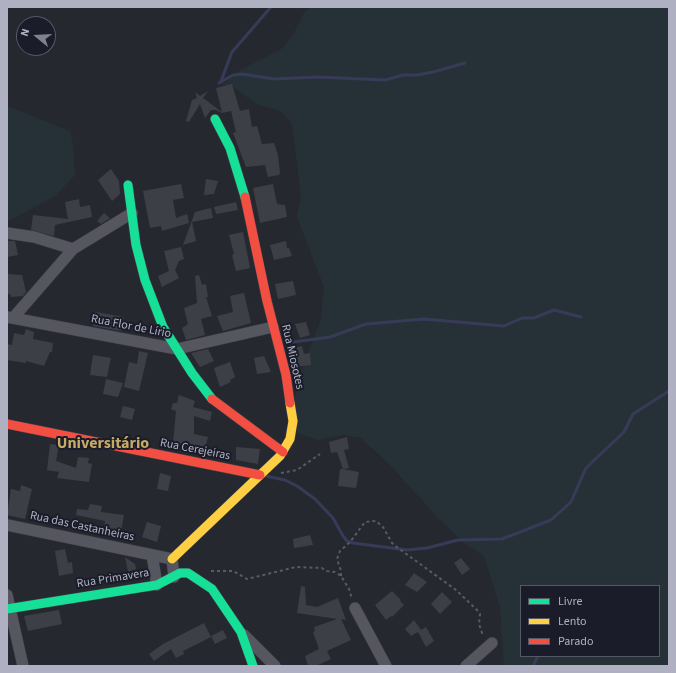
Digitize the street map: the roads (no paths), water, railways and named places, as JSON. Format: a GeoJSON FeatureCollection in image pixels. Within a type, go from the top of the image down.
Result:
{"type":"FeatureCollection","features":[{"type":"Feature","properties":{"kind":"street","name":"Rua Miosotes"},"geometry":{"type":"LineString","coordinates":[[172,560],[283,452],[290,439],[293,421],[286,375],[273,326],[243,187],[230,148],[215,119]]}},
{"type":"Feature","properties":{"kind":"street"},"geometry":{"type":"LineString","coordinates":[[128,185],[136,245],[145,280],[163,327],[192,373],[214,401],[283,452]]}},
{"type":"Feature","properties":{"kind":"street"},"geometry":{"type":"LineString","coordinates":[[10,317],[73,249],[132,213]]}},
{"type":"Feature","properties":{"kind":"street"},"geometry":{"type":"LineString","coordinates":[[7,233],[34,237],[73,249]]}},
{"type":"Feature","properties":{"kind":"street","name":"Rua Flor de Lírio"},"geometry":{"type":"LineString","coordinates":[[10,317],[177,349],[273,326]]}},
{"type":"Feature","properties":{"kind":"street","name":"Rua Cerejeiras"},"geometry":{"type":"LineString","coordinates":[[7,424],[262,473]]}},
{"type":"Feature","properties":{"kind":"street","name":"Rua das Castanheiras"},"geometry":{"type":"LineString","coordinates":[[7,525],[172,560]]}},
{"type":"Feature","properties":{"kind":"street"},"geometry":{"type":"LineString","coordinates":[[152,555],[157,585]]}},
{"type":"Feature","properties":{"kind":"street"},"geometry":{"type":"LineString","coordinates":[[172,560],[174,578]]}},
{"type":"Feature","properties":{"kind":"street","name":"Rua Primavera"},"geometry":{"type":"LineString","coordinates":[[8,608],[157,585],[174,578],[180,573],[188,573],[212,589],[241,632],[275,666]]}},
{"type":"Feature","properties":{"kind":"street"},"geometry":{"type":"LineString","coordinates":[[7,595],[8,608],[23,666]]}},
{"type":"Feature","properties":{"kind":"street"},"geometry":{"type":"LineString","coordinates":[[355,608],[386,666]]}},
{"type":"Feature","properties":{"kind":"street","name":"Rua Primavera"},"geometry":{"type":"LineString","coordinates":[[241,632],[253,666]]}},
{"type":"Feature","properties":{"kind":"street"},"geometry":{"type":"LineString","coordinates":[[466,666],[490,644]]}},
{"type":"Feature","properties":{"kind":"waterway"},"geometry":{"type":"LineString","coordinates":[[221,81],[232,52],[271,7]]}},
{"type":"Feature","properties":{"kind":"waterway"},"geometry":{"type":"LineString","coordinates":[[219,83],[233,75],[242,74],[274,79],[318,77],[385,80],[403,75],[417,75],[433,72],[465,63]]}},
{"type":"Feature","properties":{"kind":"waterway"},"geometry":{"type":"LineString","coordinates":[[286,343],[330,337],[366,324],[424,319],[504,326],[522,318],[534,318],[554,310],[581,317]]}},
{"type":"Feature","properties":{"kind":"waterway"},"geometry":{"type":"LineString","coordinates":[[266,476],[285,480],[297,486],[315,499],[333,518],[347,541],[353,543],[407,550],[427,548],[458,540],[502,539],[551,520],[571,502],[586,468],[624,432],[633,414],[669,391]]}},
{"type":"Feature","properties":{"kind":"waterway"},"geometry":{"type":"LineString","coordinates":[[533,666],[538,657]]}},
{"type":"Feature","properties":{"kind":"district","name":"Universitário"},"geometry":{"type":"Point","coordinates":[103,444]}}]}
